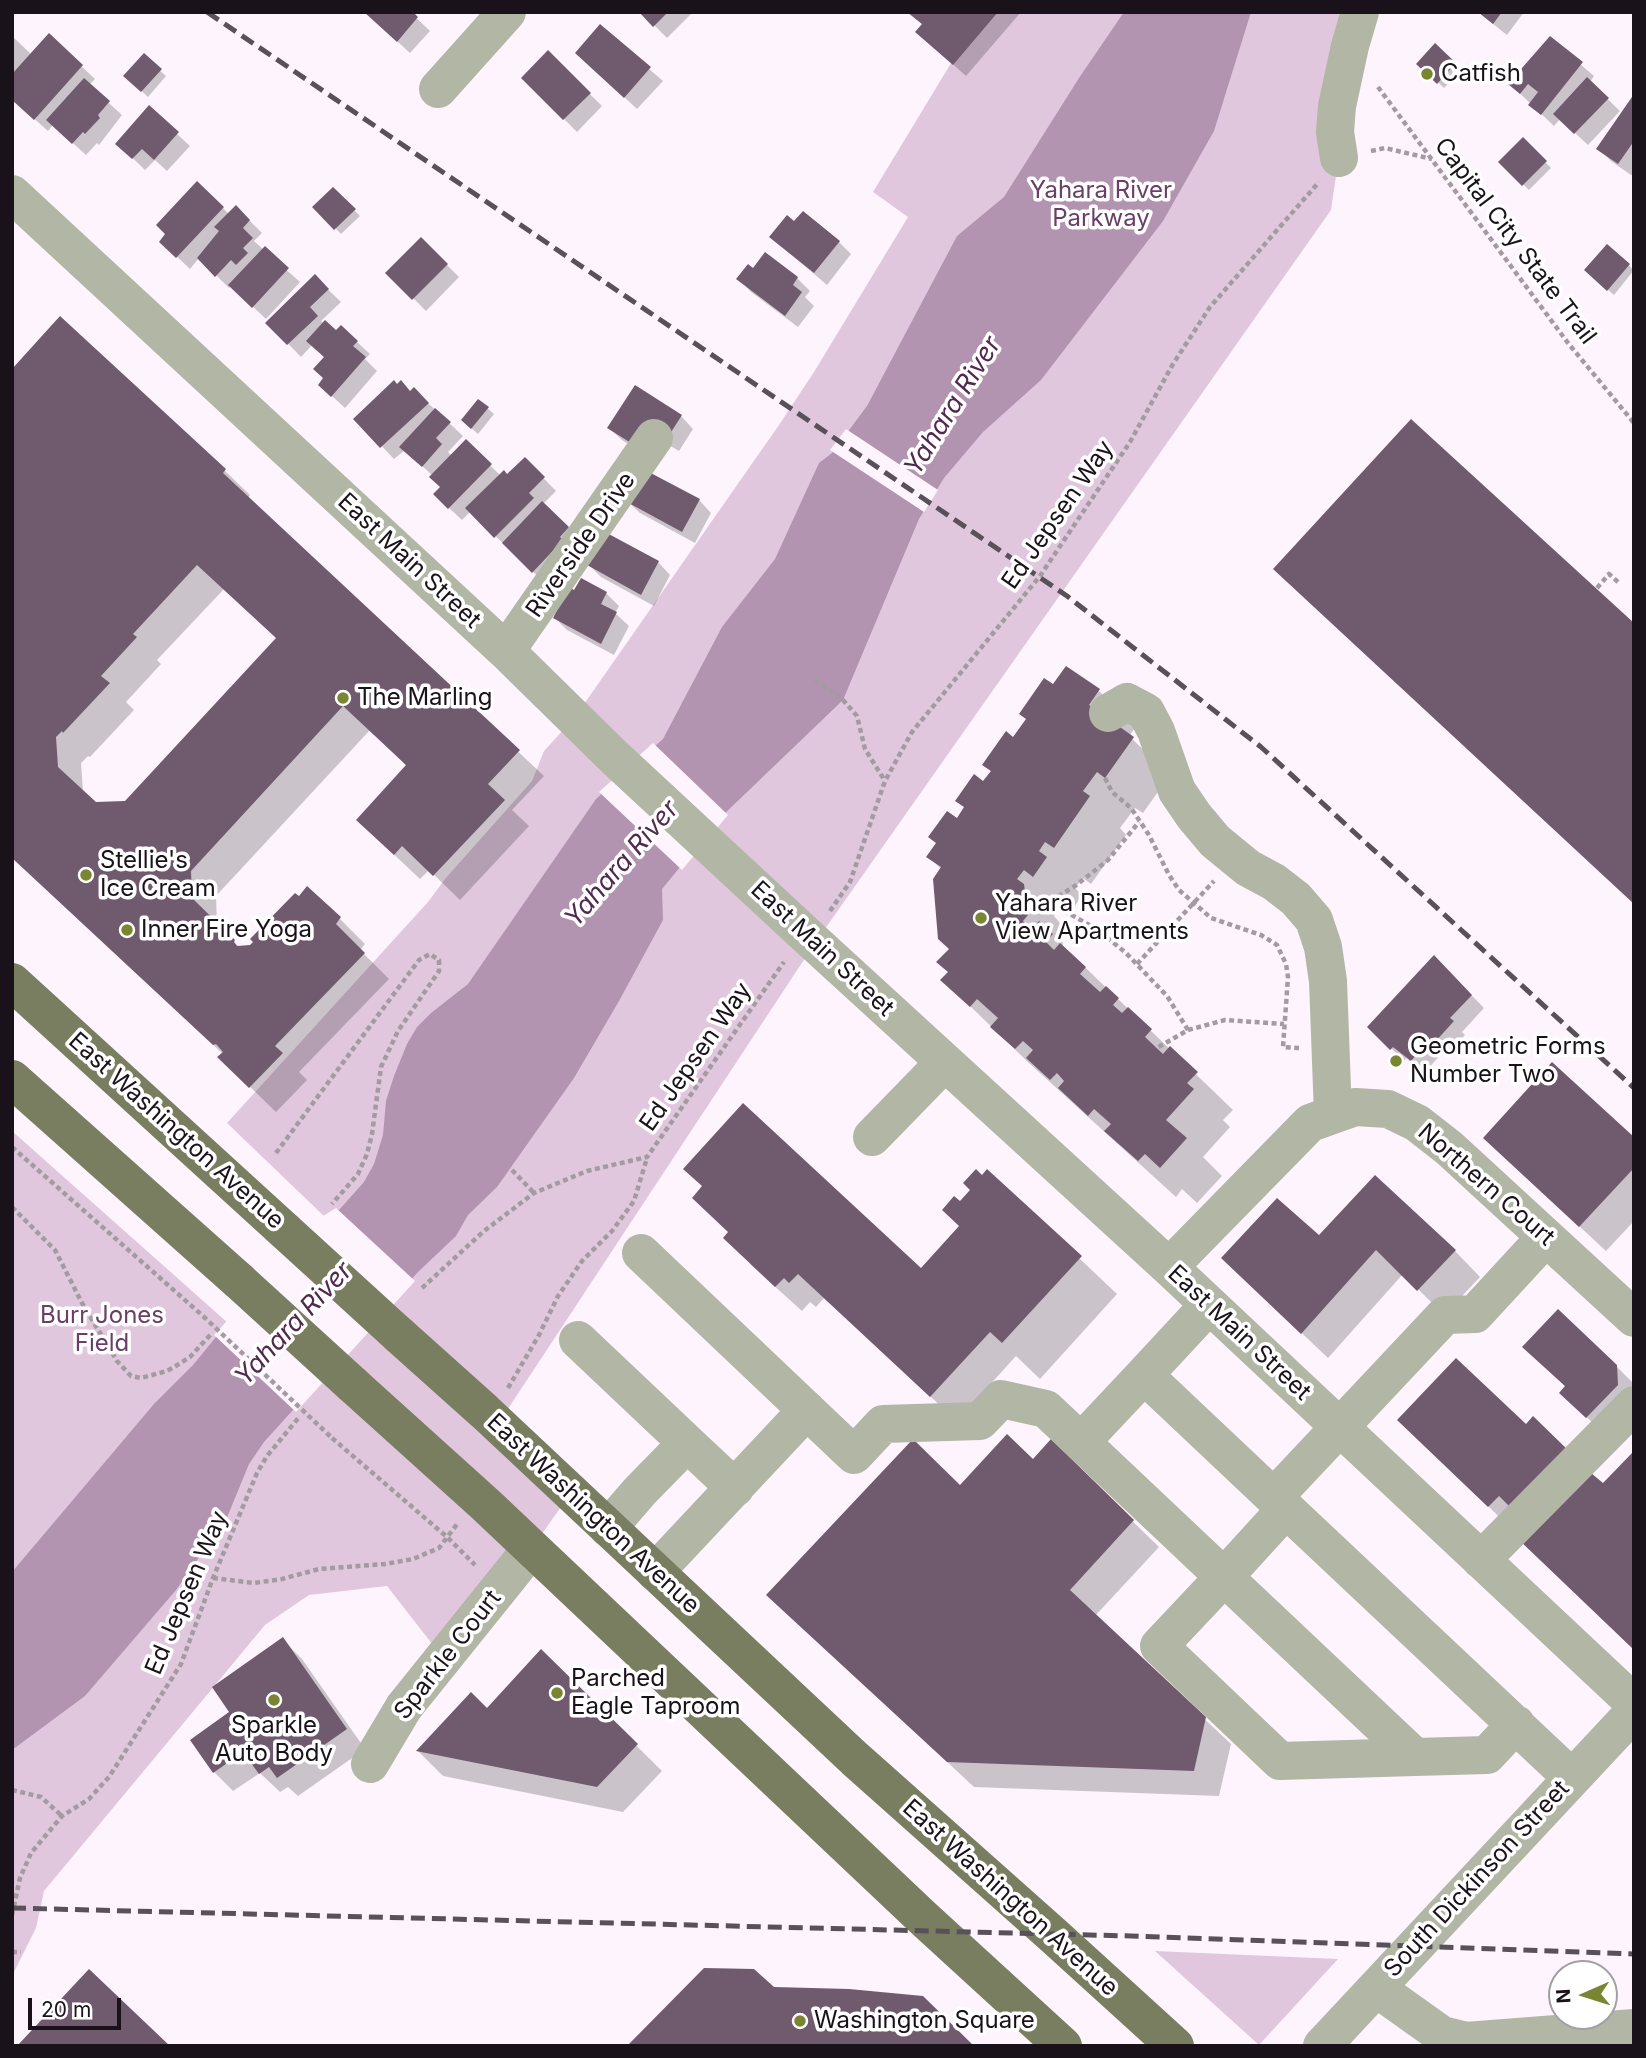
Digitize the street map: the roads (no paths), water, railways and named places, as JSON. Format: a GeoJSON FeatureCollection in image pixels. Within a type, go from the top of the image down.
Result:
{"type":"FeatureCollection","features":[{"type":"Feature","properties":{"kind":"main road","name":"East Washington Avenue"},"geometry":{"type":"LineString","coordinates":[[12,982],[488,1415],[855,1759],[1175,2046]]}},
{"type":"Feature","properties":{"kind":"main road"},"geometry":{"type":"LineString","coordinates":[[12,1079],[478,1498],[922,1917],[1063,2046]]}},
{"type":"Feature","properties":{"kind":"street"},"geometry":{"type":"LineString","coordinates":[[438,89],[507,12]]}},
{"type":"Feature","properties":{"kind":"street"},"geometry":{"type":"LineString","coordinates":[[1339,158],[1335,132],[1337,106],[1360,12]]}},
{"type":"Feature","properties":{"kind":"street","name":"East Main Street"},"geometry":{"type":"LineString","coordinates":[[12,194],[506,651],[614,757],[1169,1267],[1634,1703]]}},
{"type":"Feature","properties":{"kind":"street","name":"Riverside Drive"},"geometry":{"type":"LineString","coordinates":[[506,651],[654,438]]}},
{"type":"Feature","properties":{"kind":"street"},"geometry":{"type":"LineString","coordinates":[[1108,713],[1126,702],[1146,712],[1156,731],[1177,792],[1215,841],[1248,868],[1274,881],[1296,899],[1314,920],[1328,981],[1333,1115]]}},
{"type":"Feature","properties":{"kind":"street"},"geometry":{"type":"LineString","coordinates":[[872,1136],[945,1062]]}},
{"type":"Feature","properties":{"kind":"street","name":"Northern Court"},"geometry":{"type":"LineString","coordinates":[[1169,1267],[1310,1123],[1355,1107],[1388,1109],[1417,1123],[1449,1148],[1634,1318]]}},
{"type":"Feature","properties":{"kind":"street"},"geometry":{"type":"LineString","coordinates":[[1516,1724],[1488,1755],[1280,1761],[1158,1646],[1224,1577],[1340,1427],[1445,1315],[1475,1314],[1546,1237]]}},
{"type":"Feature","properties":{"kind":"street"},"geometry":{"type":"LineString","coordinates":[[641,1253],[855,1455],[883,1424],[980,1421],[1001,1399],[1046,1409],[1415,1757]]}},
{"type":"Feature","properties":{"kind":"street"},"geometry":{"type":"LineString","coordinates":[[1081,1442],[1209,1305]]}},
{"type":"Feature","properties":{"kind":"street"},"geometry":{"type":"LineString","coordinates":[[578,1340],[735,1488]]}},
{"type":"Feature","properties":{"kind":"street"},"geometry":{"type":"LineString","coordinates":[[1144,1375],[1572,1778]]}},
{"type":"Feature","properties":{"kind":"street"},"geometry":{"type":"LineString","coordinates":[[1481,1560],[1634,1405]]}},
{"type":"Feature","properties":{"kind":"street"},"geometry":{"type":"LineString","coordinates":[[655,1573],[807,1410]]}},
{"type":"Feature","properties":{"kind":"street"},"geometry":{"type":"LineString","coordinates":[[608,1528],[640,1490],[687,1443]]}},
{"type":"Feature","properties":{"kind":"street","name":"Sparkle Court"},"geometry":{"type":"LineString","coordinates":[[370,1764],[404,1707],[531,1549]]}},
{"type":"Feature","properties":{"kind":"street","name":"South Dickinson Street"},"geometry":{"type":"LineString","coordinates":[[1322,2046],[1634,1713]]}},
{"type":"Feature","properties":{"kind":"street"},"geometry":{"type":"LineString","coordinates":[[1376,1987],[1442,2035],[1466,2041],[1634,2028]]}},
{"type":"Feature","properties":{"kind":"water","name":"Yahara River"},"geometry":{"type":"Polygon","coordinates":[[[1124,12],[1251,12],[1214,131],[1163,221],[1041,380],[983,432],[944,478],[919,519],[843,700],[721,817],[662,889],[663,920],[619,1001],[574,1078],[497,1187],[468,1215],[456,1236],[418,1272],[264,1442],[249,1464],[214,1549],[200,1556],[176,1590],[85,1696],[12,1750],[12,1572],[154,1404],[193,1365],[326,1218],[339,1210],[364,1182],[374,1164],[383,1135],[386,1101],[394,1076],[417,1027],[468,984],[596,799],[663,739],[722,627],[775,559],[819,463],[832,453],[867,406],[957,236],[1004,197],[1124,12]]]}},
{"type":"Feature","properties":{"kind":"railway"},"geometry":{"type":"LineString","coordinates":[[207,12],[1067,596],[1261,747],[1634,1088]]}},
{"type":"Feature","properties":{"kind":"railway"},"geometry":{"type":"LineString","coordinates":[[12,1908],[1131,1936],[1634,1954]]}},
{"type":"Feature","properties":{"kind":"place","name":"Catfish"},"geometry":{"type":"Point","coordinates":[1427,74]}},
{"type":"Feature","properties":{"kind":"place","name":"The Marling"},"geometry":{"type":"Point","coordinates":[343,698]}},
{"type":"Feature","properties":{"kind":"place","name":"Stellie's Ice Cream"},"geometry":{"type":"Point","coordinates":[86,875]}},
{"type":"Feature","properties":{"kind":"place","name":"Yahara River View Apartments"},"geometry":{"type":"Point","coordinates":[981,918]}},
{"type":"Feature","properties":{"kind":"place","name":"Inner Fire Yoga"},"geometry":{"type":"Point","coordinates":[127,930]}},
{"type":"Feature","properties":{"kind":"place","name":"Geometric Forms Number Two"},"geometry":{"type":"Point","coordinates":[1396,1061]}},
{"type":"Feature","properties":{"kind":"place","name":"Parched Eagle Taproom"},"geometry":{"type":"Point","coordinates":[557,1693]}},
{"type":"Feature","properties":{"kind":"place","name":"Sparkle Auto Body"},"geometry":{"type":"Point","coordinates":[274,1700]}},
{"type":"Feature","properties":{"kind":"place","name":"Washington Square"},"geometry":{"type":"Point","coordinates":[800,2021]}},
{"type":"Feature","properties":{"kind":"park label","name":"Yahara River Parkway"},"geometry":{"type":"Point","coordinates":[1101,205]}},
{"type":"Feature","properties":{"kind":"park label","name":"Burr Jones Field"},"geometry":{"type":"Point","coordinates":[102,1330]}}]}
